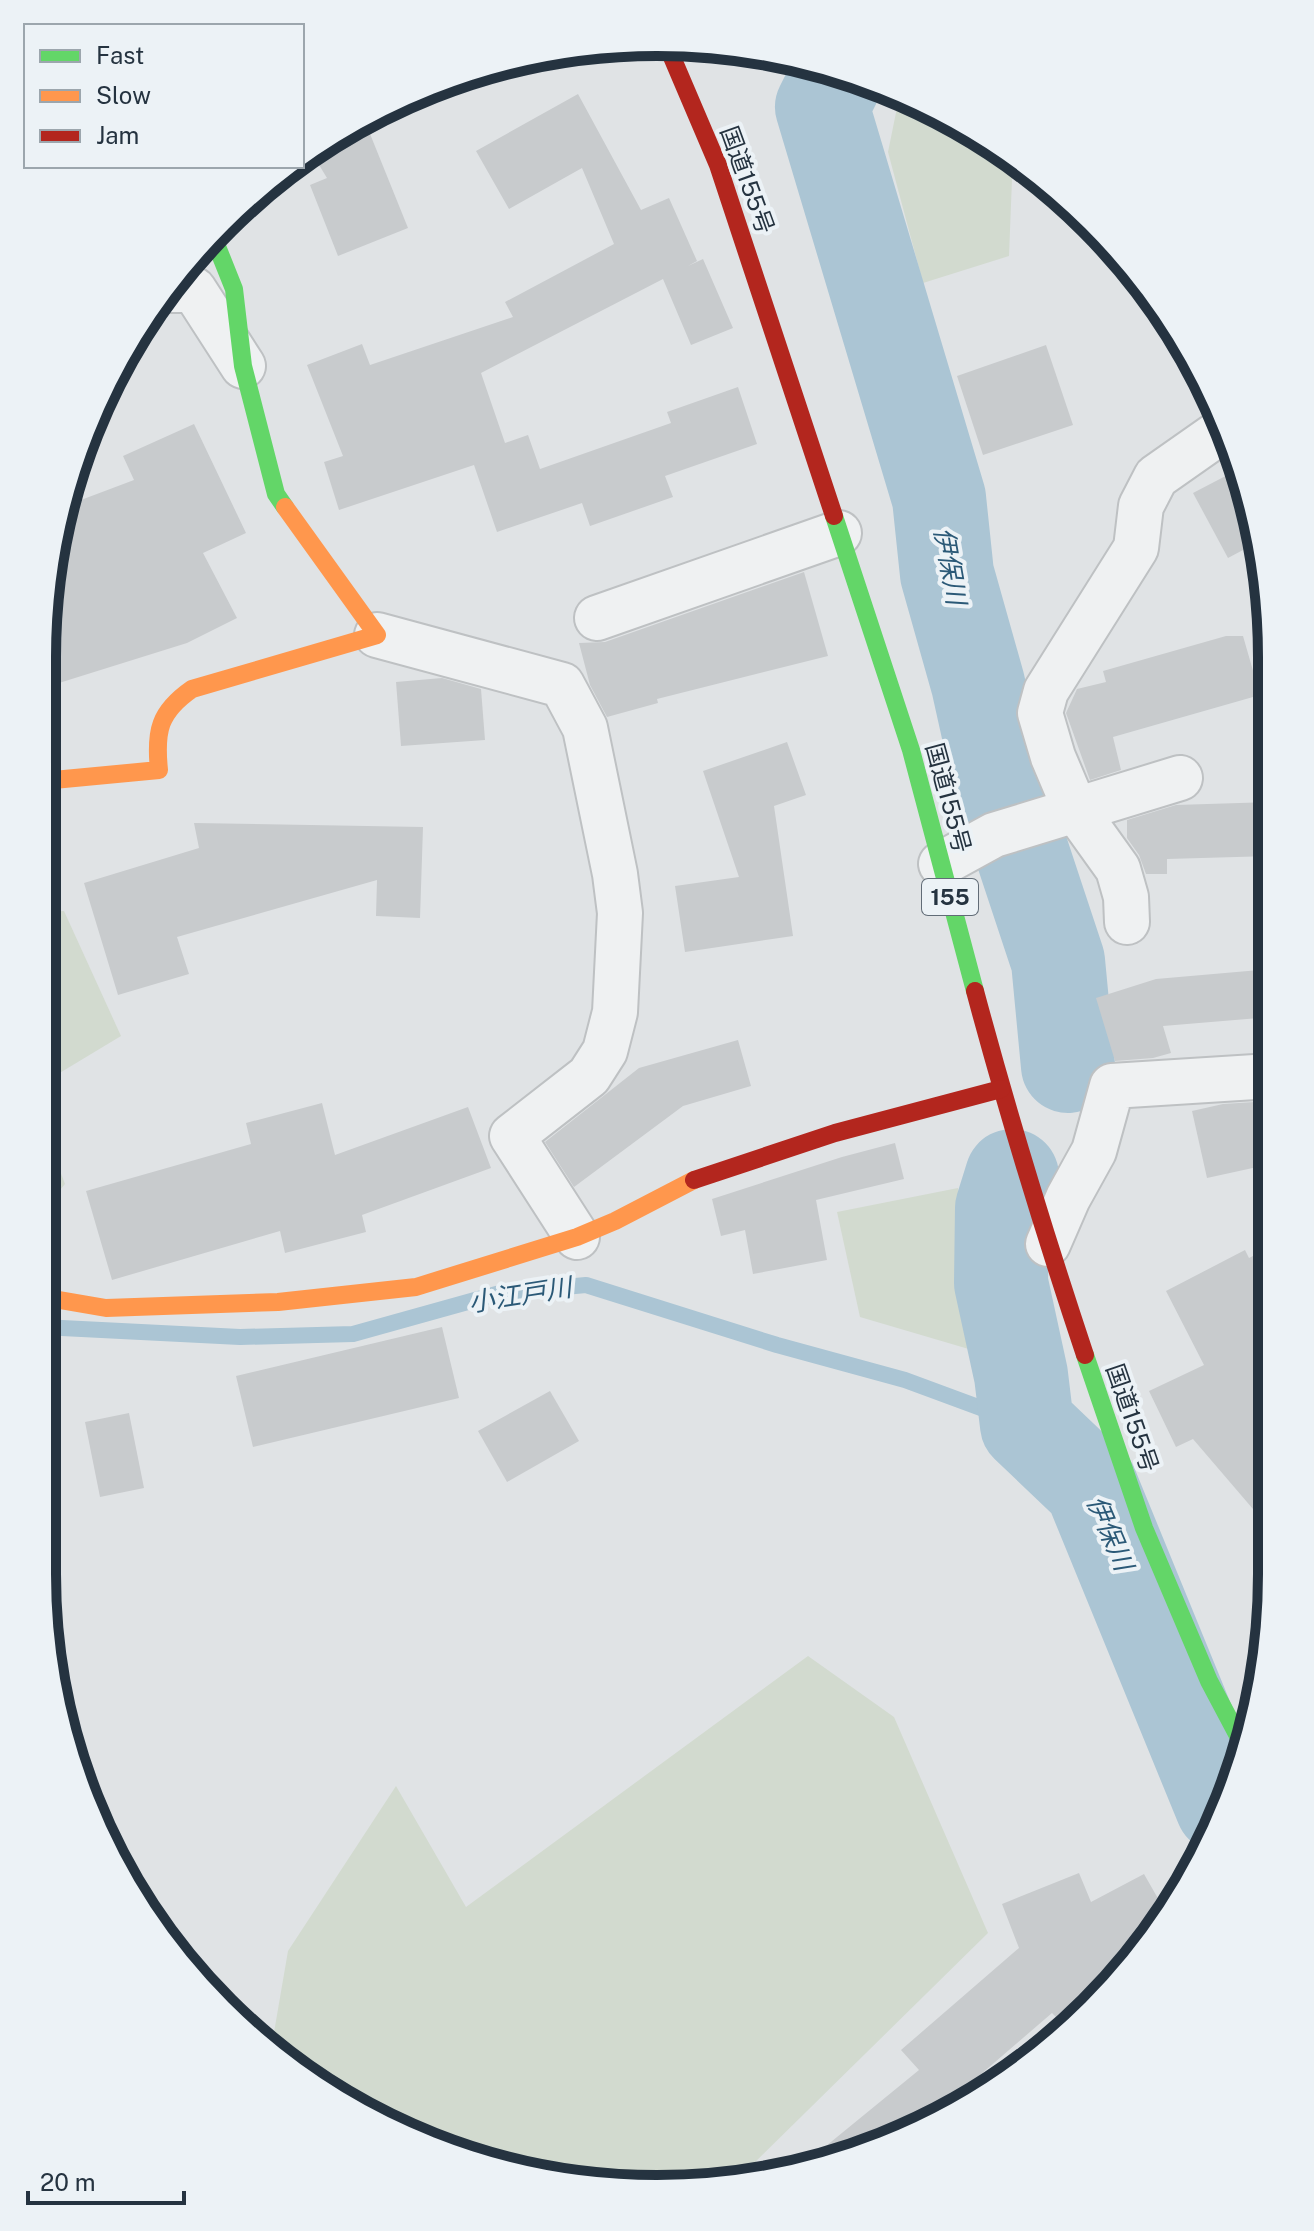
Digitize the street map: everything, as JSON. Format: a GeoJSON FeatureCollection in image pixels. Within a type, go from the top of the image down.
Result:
{"type":"FeatureCollection","features":[{"type":"Feature","properties":{"kind":"main road","name":"国道155号"},"geometry":{"type":"LineString","coordinates":[[672,56],[718,165],[911,750],[1001,1089],[1048,1244],[1144,1528],[1209,1681],[1237,1734]]}},
{"type":"Feature","properties":{"kind":"main road"},"geometry":{"type":"LineString","coordinates":[[56,780],[159,770],[156,744],[160,722],[172,701],[192,689],[377,635],[276,494],[243,366],[234,289],[217,248]]}},
{"type":"Feature","properties":{"kind":"main road"},"geometry":{"type":"LineString","coordinates":[[56,1299],[106,1308],[278,1302],[416,1287],[577,1237],[615,1221],[701,1176],[835,1133],[1001,1089]]}},
{"type":"Feature","properties":{"kind":"street"},"geometry":{"type":"LineString","coordinates":[[181,290],[194,290],[243,366]]}},
{"type":"Feature","properties":{"kind":"street"},"geometry":{"type":"LineString","coordinates":[[1127,922],[1126,897],[1118,869],[1056,816],[1053,757],[1040,713],[1046,691],[1136,548],[1141,506],[1156,477],[1215,435]]}},
{"type":"Feature","properties":{"kind":"street"},"geometry":{"type":"LineString","coordinates":[[597,618],[839,533]]}},
{"type":"Feature","properties":{"kind":"street"},"geometry":{"type":"LineString","coordinates":[[377,635],[562,685],[585,728],[620,913],[615,1012],[605,1051],[589,1076],[512,1136],[577,1237]]}},
{"type":"Feature","properties":{"kind":"street"},"geometry":{"type":"LineString","coordinates":[[941,864],[994,835],[1180,778]]}},
{"type":"Feature","properties":{"kind":"street"},"geometry":{"type":"LineString","coordinates":[[1048,1244],[1068,1198],[1094,1151],[1112,1086],[1258,1077]]}},
{"type":"Feature","properties":{"kind":"shaded area"},"geometry":{"type":"Polygon","coordinates":[[[897,107],[958,137],[1016,175],[1012,179],[1009,256],[923,283],[888,152],[897,107]]]}},
{"type":"Feature","properties":{"kind":"shaded area"},"geometry":{"type":"Polygon","coordinates":[[[56,911],[64,911],[121,1036],[56,1075],[56,911]]]}},
{"type":"Feature","properties":{"kind":"shaded area"},"geometry":{"type":"Polygon","coordinates":[[[56,1160],[65,1184],[56,1195],[56,1160]]]}},
{"type":"Feature","properties":{"kind":"shaded area"},"geometry":{"type":"Polygon","coordinates":[[[958,1188],[989,1355],[860,1317],[837,1212],[958,1188]]]}},
{"type":"Feature","properties":{"kind":"shaded area"},"geometry":{"type":"Polygon","coordinates":[[[808,1656],[894,1717],[988,1933],[750,2167],[696,2174],[618,2174],[501,2155],[427,2129],[356,2094],[323,2074],[273,2036],[288,1951],[396,1786],[466,1907],[808,1656]]]}},
{"type":"Feature","properties":{"kind":"building"},"geometry":{"type":"Polygon","coordinates":[[[578,94],[641,210],[669,198],[697,261],[688,266],[703,259],[733,328],[691,345],[663,279],[481,373],[505,443],[528,435],[540,469],[671,423],[667,412],[738,387],[757,444],[665,476],[673,497],[590,526],[582,503],[497,532],[474,465],[339,510],[324,462],[343,456],[307,365],[362,344],[370,365],[513,317],[505,302],[614,244],[582,168],[509,209],[476,151],[578,94]]]}},
{"type":"Feature","properties":{"kind":"building"},"geometry":{"type":"Polygon","coordinates":[[[369,130],[408,228],[338,256],[310,185],[327,178],[317,161],[369,130]]]}},
{"type":"Feature","properties":{"kind":"building"},"geometry":{"type":"Polygon","coordinates":[[[1046,345],[1073,425],[983,455],[957,376],[1046,345]]]}},
{"type":"Feature","properties":{"kind":"building"},"geometry":{"type":"Polygon","coordinates":[[[194,424],[246,533],[203,553],[237,618],[187,643],[56,684],[61,579],[76,502],[134,480],[123,456],[194,424]]]}},
{"type":"Feature","properties":{"kind":"building"},"geometry":{"type":"Polygon","coordinates":[[[1229,474],[1247,548],[1228,558],[1193,493],[1229,474]]]}},
{"type":"Feature","properties":{"kind":"building"},"geometry":{"type":"Polygon","coordinates":[[[804,572],[828,656],[657,699],[658,703],[607,717],[590,685],[579,643],[605,642],[804,572]]]}},
{"type":"Feature","properties":{"kind":"building"},"geometry":{"type":"Polygon","coordinates":[[[1226,636],[1243,636],[1258,696],[1113,737],[1121,770],[1090,780],[1066,713],[1077,689],[1106,682],[1103,671],[1226,636]]]}},
{"type":"Feature","properties":{"kind":"building"},"geometry":{"type":"Polygon","coordinates":[[[442,678],[481,689],[485,740],[401,746],[396,682],[442,678]]]}},
{"type":"Feature","properties":{"kind":"building"},"geometry":{"type":"Polygon","coordinates":[[[787,742],[806,795],[774,806],[793,936],[685,952],[675,886],[739,877],[703,771],[787,742]]]}},
{"type":"Feature","properties":{"kind":"building"},"geometry":{"type":"Polygon","coordinates":[[[1258,802],[1258,856],[1167,859],[1167,874],[1146,874],[1139,855],[1127,838],[1127,820],[1176,805],[1258,802]]]}},
{"type":"Feature","properties":{"kind":"building"},"geometry":{"type":"Polygon","coordinates":[[[194,823],[423,827],[420,918],[376,916],[377,880],[177,937],[189,974],[118,995],[84,883],[199,848],[194,823]]]}},
{"type":"Feature","properties":{"kind":"building"},"geometry":{"type":"Polygon","coordinates":[[[1258,970],[1258,1018],[1163,1026],[1171,1053],[1153,1058],[1115,1061],[1096,998],[1156,979],[1258,970]]]}},
{"type":"Feature","properties":{"kind":"building"},"geometry":{"type":"Polygon","coordinates":[[[738,1040],[751,1086],[683,1106],[574,1187],[545,1142],[639,1068],[738,1040]]]}},
{"type":"Feature","properties":{"kind":"building"},"geometry":{"type":"Polygon","coordinates":[[[1258,1102],[1258,1167],[1207,1178],[1192,1111],[1223,1104],[1258,1102]]]}},
{"type":"Feature","properties":{"kind":"building"},"geometry":{"type":"Polygon","coordinates":[[[322,1103],[335,1155],[468,1107],[491,1168],[362,1215],[366,1232],[285,1253],[280,1231],[112,1280],[86,1191],[251,1144],[246,1123],[322,1103]]]}},
{"type":"Feature","properties":{"kind":"building"},"geometry":{"type":"Polygon","coordinates":[[[895,1143],[904,1179],[816,1200],[827,1260],[753,1274],[745,1230],[721,1236],[712,1199],[895,1143]]]}},
{"type":"Feature","properties":{"kind":"building"},"geometry":{"type":"Polygon","coordinates":[[[1245,1250],[1249,1258],[1258,1254],[1258,1515],[1193,1439],[1176,1447],[1149,1391],[1204,1365],[1166,1291],[1245,1250]]]}},
{"type":"Feature","properties":{"kind":"building"},"geometry":{"type":"Polygon","coordinates":[[[442,1327],[459,1398],[253,1447],[236,1376],[442,1327]]]}},
{"type":"Feature","properties":{"kind":"building"},"geometry":{"type":"Polygon","coordinates":[[[550,1391],[579,1441],[507,1482],[478,1431],[550,1391]]]}},
{"type":"Feature","properties":{"kind":"building"},"geometry":{"type":"Polygon","coordinates":[[[129,1413],[144,1488],[100,1497],[85,1422],[129,1413]]]}},
{"type":"Feature","properties":{"kind":"building"},"geometry":{"type":"Polygon","coordinates":[[[1079,1873],[1091,1902],[1144,1874],[1160,1902],[1109,1970],[1059,2020],[1052,2013],[958,2094],[887,2129],[816,2154],[919,2070],[901,2050],[1019,1948],[1002,1904],[1079,1873]]]}},
{"type":"Feature","properties":{"kind":"waterway","name":"伊保川"},"geometry":{"type":"LineString","coordinates":[[834,83],[822,107],[939,498],[947,574],[978,684],[1002,792],[1058,961],[1068,1066]]}},
{"type":"Feature","properties":{"kind":"waterway","name":"伊保川"},"geometry":{"type":"LineString","coordinates":[[1012,1176],[1002,1208],[1001,1283],[1021,1375],[1027,1425],[1091,1486],[1216,1792]]}},
{"type":"Feature","properties":{"kind":"waterway","name":"小江戸川"},"geometry":{"type":"LineString","coordinates":[[56,1328],[240,1337],[353,1334],[500,1293],[586,1285],[777,1345],[905,1380],[1027,1425]]}},
{"type":"Feature","properties":{"kind":"traffic: fast"},"geometry":{"type":"LineString","coordinates":[[217,248],[234,289],[243,366],[276,494],[285,507]]}},
{"type":"Feature","properties":{"kind":"traffic: fast"},"geometry":{"type":"LineString","coordinates":[[834,516],[911,750],[975,991]]}},
{"type":"Feature","properties":{"kind":"traffic: fast"},"geometry":{"type":"LineString","coordinates":[[1085,1355],[1144,1528],[1209,1681],[1237,1734]]}},
{"type":"Feature","properties":{"kind":"traffic: slow"},"geometry":{"type":"LineString","coordinates":[[56,780],[159,770],[159,733],[166,714],[192,689],[377,635],[285,507]]}},
{"type":"Feature","properties":{"kind":"traffic: slow"},"geometry":{"type":"LineString","coordinates":[[56,1299],[106,1308],[278,1302],[416,1287],[577,1237],[694,1180]]}},
{"type":"Feature","properties":{"kind":"traffic: jam"},"geometry":{"type":"LineString","coordinates":[[672,56],[718,165],[834,516]]}},
{"type":"Feature","properties":{"kind":"traffic: jam"},"geometry":{"type":"LineString","coordinates":[[975,991],[1027,1174],[1085,1355]]}},
{"type":"Feature","properties":{"kind":"traffic: jam"},"geometry":{"type":"LineString","coordinates":[[694,1180],[835,1133],[1001,1089]]}}]}
